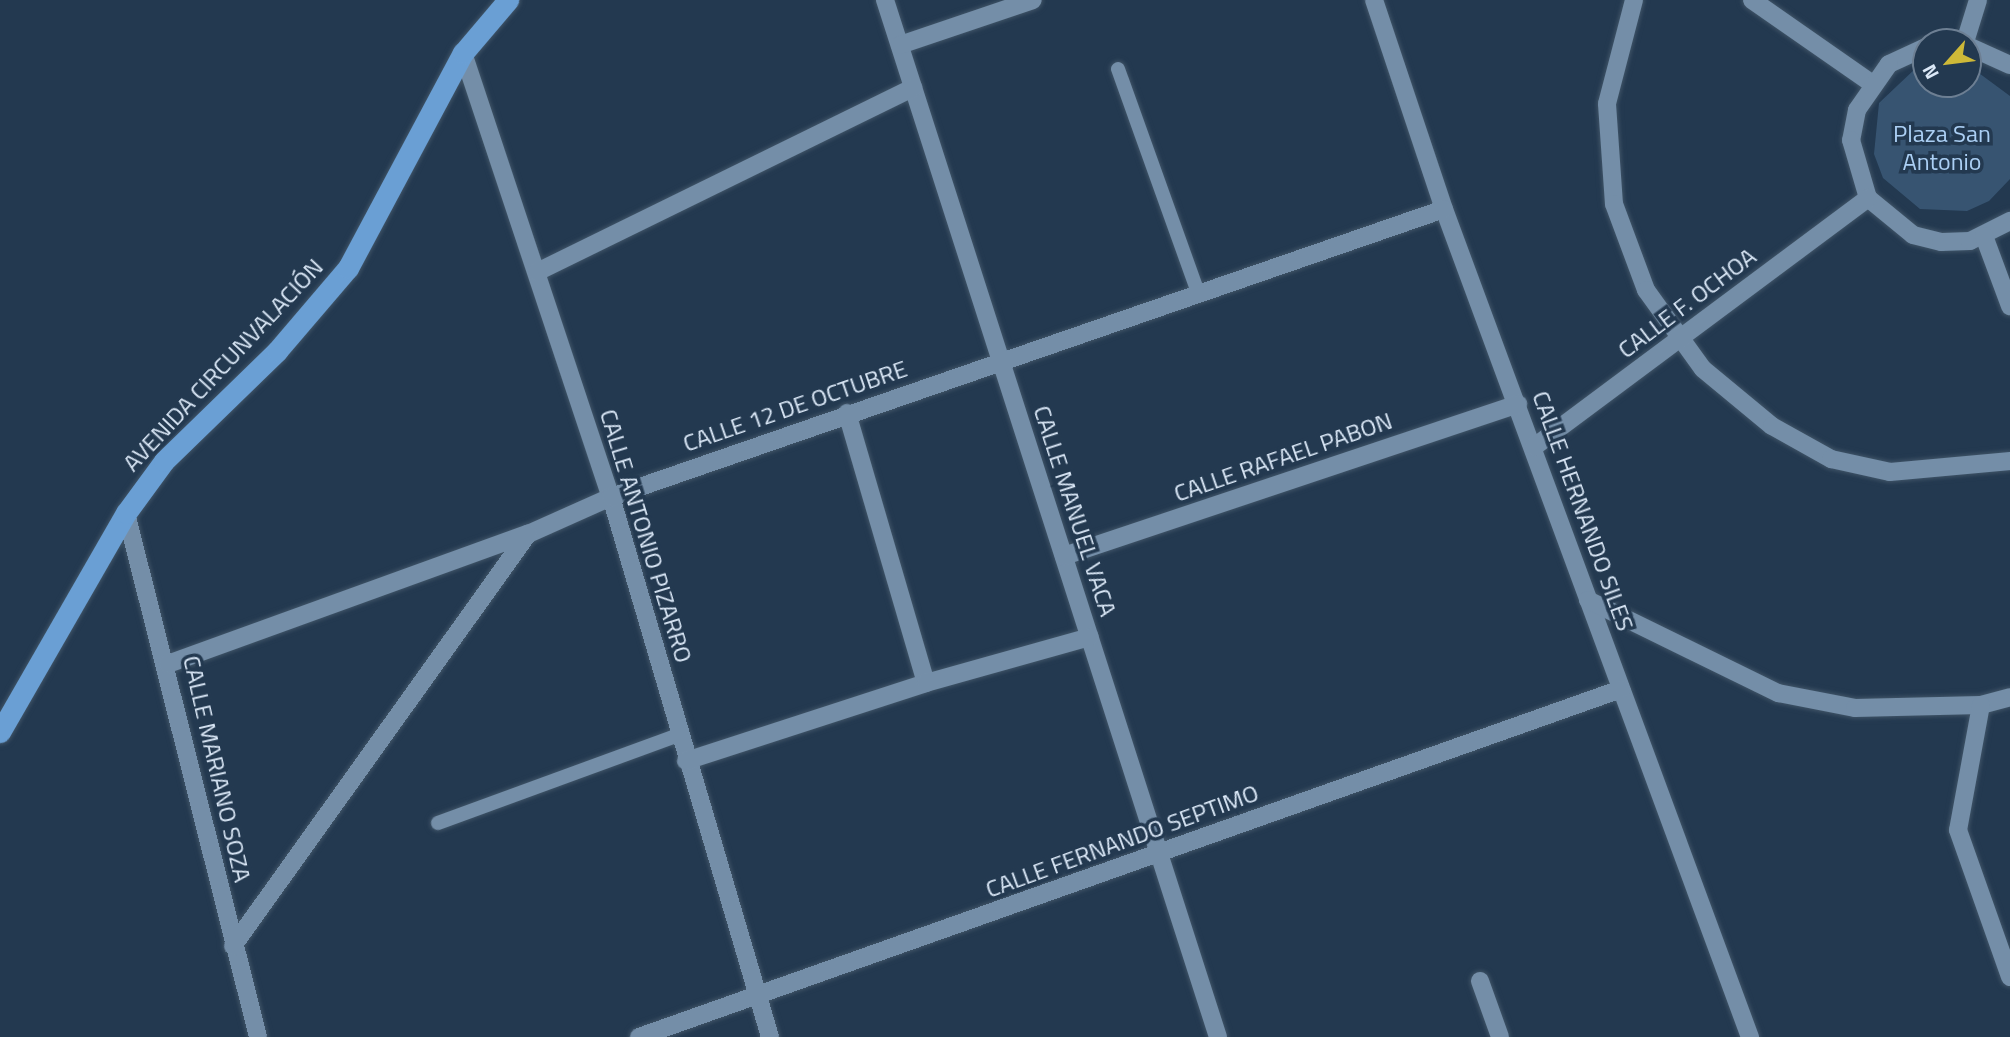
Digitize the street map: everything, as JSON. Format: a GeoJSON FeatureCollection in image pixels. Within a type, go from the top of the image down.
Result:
{"type":"FeatureCollection","features":[{"type":"Feature","properties":{"kind":"highway","name":"AVENIDA CIRCUNVALACIÓN"},"geometry":{"type":"LineString","coordinates":[[0,732],[126,513],[164,461],[277,351],[348,268],[463,53],[508,0]]}},
{"type":"Feature","properties":{"kind":"street","name":"CALLE MANUEL VACA"},"geometry":{"type":"LineString","coordinates":[[885,0],[1218,1037]]}},
{"type":"Feature","properties":{"kind":"street"},"geometry":{"type":"LineString","coordinates":[[900,45],[1033,0]]}},
{"type":"Feature","properties":{"kind":"street"},"geometry":{"type":"LineString","coordinates":[[1634,0],[1607,104],[1614,204],[1647,290],[1703,369],[1772,426],[1831,458],[1890,472],[2010,461]]}},
{"type":"Feature","properties":{"kind":"street"},"geometry":{"type":"LineString","coordinates":[[1752,0],[1871,83]]}},
{"type":"Feature","properties":{"kind":"street"},"geometry":{"type":"LineString","coordinates":[[1970,28],[1978,0]]}},
{"type":"Feature","properties":{"kind":"street","name":"CALLE HERNANDO SILES"},"geometry":{"type":"LineString","coordinates":[[1376,1],[1444,209],[1750,1037]]}},
{"type":"Feature","properties":{"kind":"street"},"geometry":{"type":"LineString","coordinates":[[1982,52],[2010,65]]}},
{"type":"Feature","properties":{"kind":"street","name":"CALLE ANTONIO PIZARRO"},"geometry":{"type":"LineString","coordinates":[[463,53],[611,497],[678,735],[770,1037]]}},
{"type":"Feature","properties":{"kind":"street"},"geometry":{"type":"LineString","coordinates":[[1912,53],[1889,64],[1871,83],[1852,140],[1868,198],[1913,235],[1941,242],[2000,229],[2010,306]]}},
{"type":"Feature","properties":{"kind":"street"},"geometry":{"type":"LineString","coordinates":[[537,272],[913,88]]}},
{"type":"Feature","properties":{"kind":"street","name":"CALLE F. OCHOA"},"geometry":{"type":"LineString","coordinates":[[1534,447],[1868,198]]}},
{"type":"Feature","properties":{"kind":"street","name":"CALLE 12 DE OCTUBRE"},"geometry":{"type":"LineString","coordinates":[[168,664],[528,534],[611,497],[1000,359],[1444,209]]}},
{"type":"Feature","properties":{"kind":"street","name":"CALLE RAFAEL PABON"},"geometry":{"type":"LineString","coordinates":[[1064,556],[1518,404]]}},
{"type":"Feature","properties":{"kind":"street"},"geometry":{"type":"LineString","coordinates":[[847,413],[926,682]]}},
{"type":"Feature","properties":{"kind":"street","name":"CALLE MARIANO SOZA"},"geometry":{"type":"LineString","coordinates":[[126,513],[168,664],[233,946],[258,1037]]}},
{"type":"Feature","properties":{"kind":"street"},"geometry":{"type":"LineString","coordinates":[[233,946],[528,534]]}},
{"type":"Feature","properties":{"kind":"street"},"geometry":{"type":"LineString","coordinates":[[1588,600],[1778,693],[1855,708],[1981,705],[2010,697]]}},
{"type":"Feature","properties":{"kind":"street"},"geometry":{"type":"LineString","coordinates":[[686,761],[926,682],[1090,637]]}},
{"type":"Feature","properties":{"kind":"street","name":"CALLE FERNANDO SEPTIMO"},"geometry":{"type":"LineString","coordinates":[[639,1037],[758,999],[1157,853],[1621,689]]}},
{"type":"Feature","properties":{"kind":"street"},"geometry":{"type":"LineString","coordinates":[[1981,705],[1958,830],[2010,977]]}},
{"type":"Feature","properties":{"kind":"street"},"geometry":{"type":"LineString","coordinates":[[1480,981],[1500,1037]]}},
{"type":"Feature","properties":{"kind":"lane"},"geometry":{"type":"LineString","coordinates":[[1118,69],[1198,292]]}},
{"type":"Feature","properties":{"kind":"lane"},"geometry":{"type":"LineString","coordinates":[[438,823],[678,735]]}},
{"type":"Feature","properties":{"kind":"green space","name":"Plaza San Antonio"},"geometry":{"type":"Polygon","coordinates":[[[1912,72],[1912,98],[1982,98],[1982,75],[2010,96],[2010,179],[1989,201],[1967,211],[1920,209],[1883,178],[1874,154],[1879,103],[1912,72]]]}}]}
